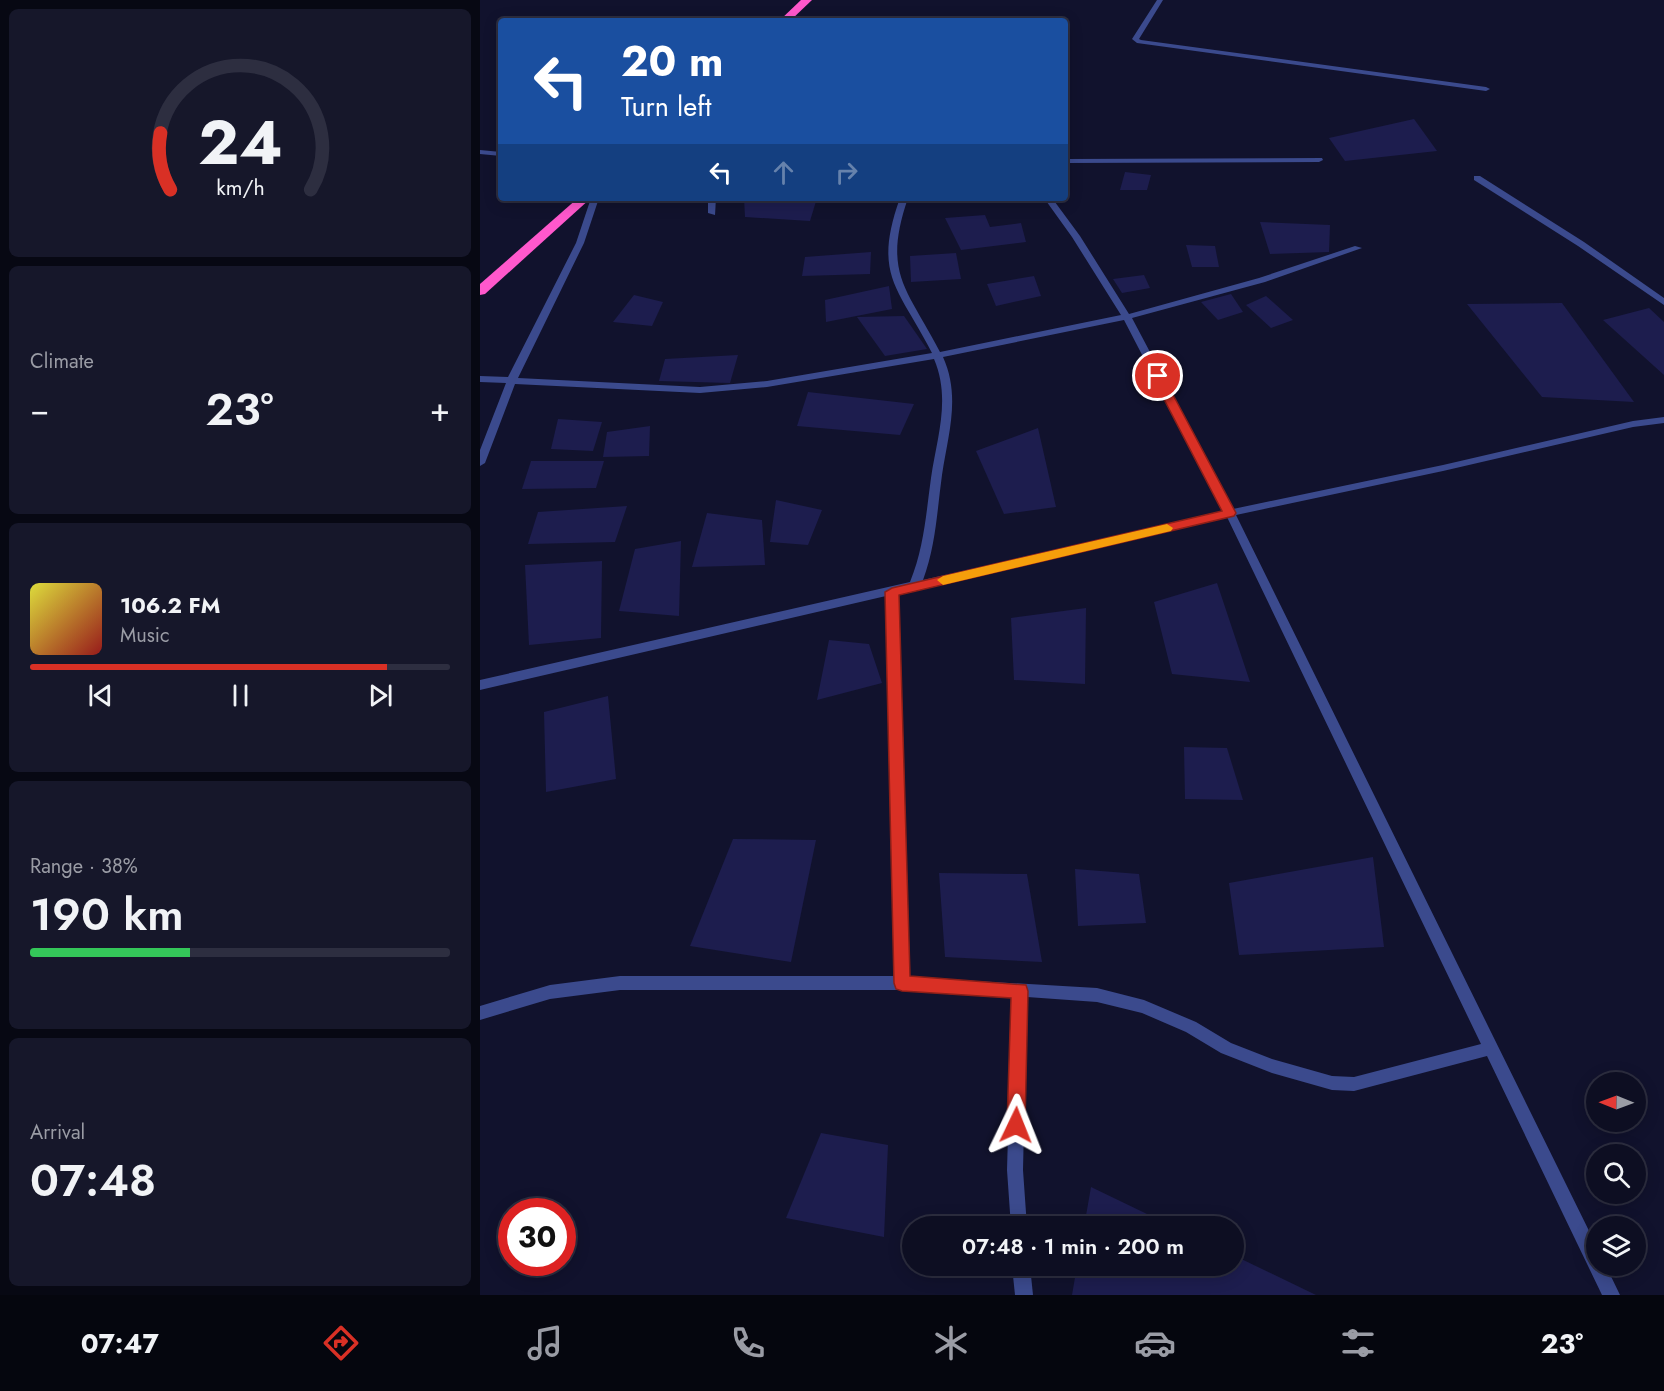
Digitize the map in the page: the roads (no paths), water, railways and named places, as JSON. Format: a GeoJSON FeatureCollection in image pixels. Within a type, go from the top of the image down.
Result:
{"type":"FeatureCollection","features":[{"type":"Feature","properties":{"kind":"highway"},"geometry":{"type":"LineString","coordinates":[[787,18],[807,0]]}},
{"type":"Feature","properties":{"kind":"highway"},"geometry":{"type":"LineString","coordinates":[[480,291],[582,201]]}},
{"type":"Feature","properties":{"kind":"street"},"geometry":{"type":"LineString","coordinates":[[1160,0],[1135,39],[1139,42],[1486,89]]}},
{"type":"Feature","properties":{"kind":"street"},"geometry":{"type":"LineString","coordinates":[[480,152],[498,154]]}},
{"type":"Feature","properties":{"kind":"street"},"geometry":{"type":"LineString","coordinates":[[1068,160],[1319,160]]}},
{"type":"Feature","properties":{"kind":"street"},"geometry":{"type":"LineString","coordinates":[[1477,178],[1581,244],[1664,302]]}},
{"type":"Feature","properties":{"kind":"street"},"geometry":{"type":"LineString","coordinates":[[480,464],[511,382],[580,243],[594,201]]}},
{"type":"Feature","properties":{"kind":"street"},"geometry":{"type":"LineString","coordinates":[[712,201],[712,213]]}},
{"type":"Feature","properties":{"kind":"street"},"geometry":{"type":"LineString","coordinates":[[903,201],[892,238],[890,254],[893,276],[938,354],[946,376],[948,415],[937,473],[926,555],[914,587]]}},
{"type":"Feature","properties":{"kind":"street"},"geometry":{"type":"LineString","coordinates":[[1050,201],[1076,236],[1127,317],[1230,513],[1586,1242]]}},
{"type":"Feature","properties":{"kind":"street"},"geometry":{"type":"LineString","coordinates":[[480,379],[699,390],[735,388],[938,354],[1127,317],[1262,280],[1358,248]]}},
{"type":"Feature","properties":{"kind":"street"},"geometry":{"type":"LineString","coordinates":[[480,685],[1230,513],[1443,468],[1633,424],[1664,420]]}},
{"type":"Feature","properties":{"kind":"street"},"geometry":{"type":"LineString","coordinates":[[892,592],[902,983]]}},
{"type":"Feature","properties":{"kind":"street"},"geometry":{"type":"LineString","coordinates":[[480,1013],[550,992],[620,983],[902,983],[1097,995],[1144,1007],[1191,1027],[1226,1048],[1272,1066],[1332,1083],[1354,1084],[1492,1048]]}},
{"type":"Feature","properties":{"kind":"street"},"geometry":{"type":"LineString","coordinates":[[1018,1216],[1015,1170],[1020,991]]}},
{"type":"Feature","properties":{"kind":"street"},"geometry":{"type":"LineString","coordinates":[[1023,1276],[1024,1295]]}},
{"type":"Feature","properties":{"kind":"street"},"geometry":{"type":"LineString","coordinates":[[1602,1276],[1611,1295]]}}]}
